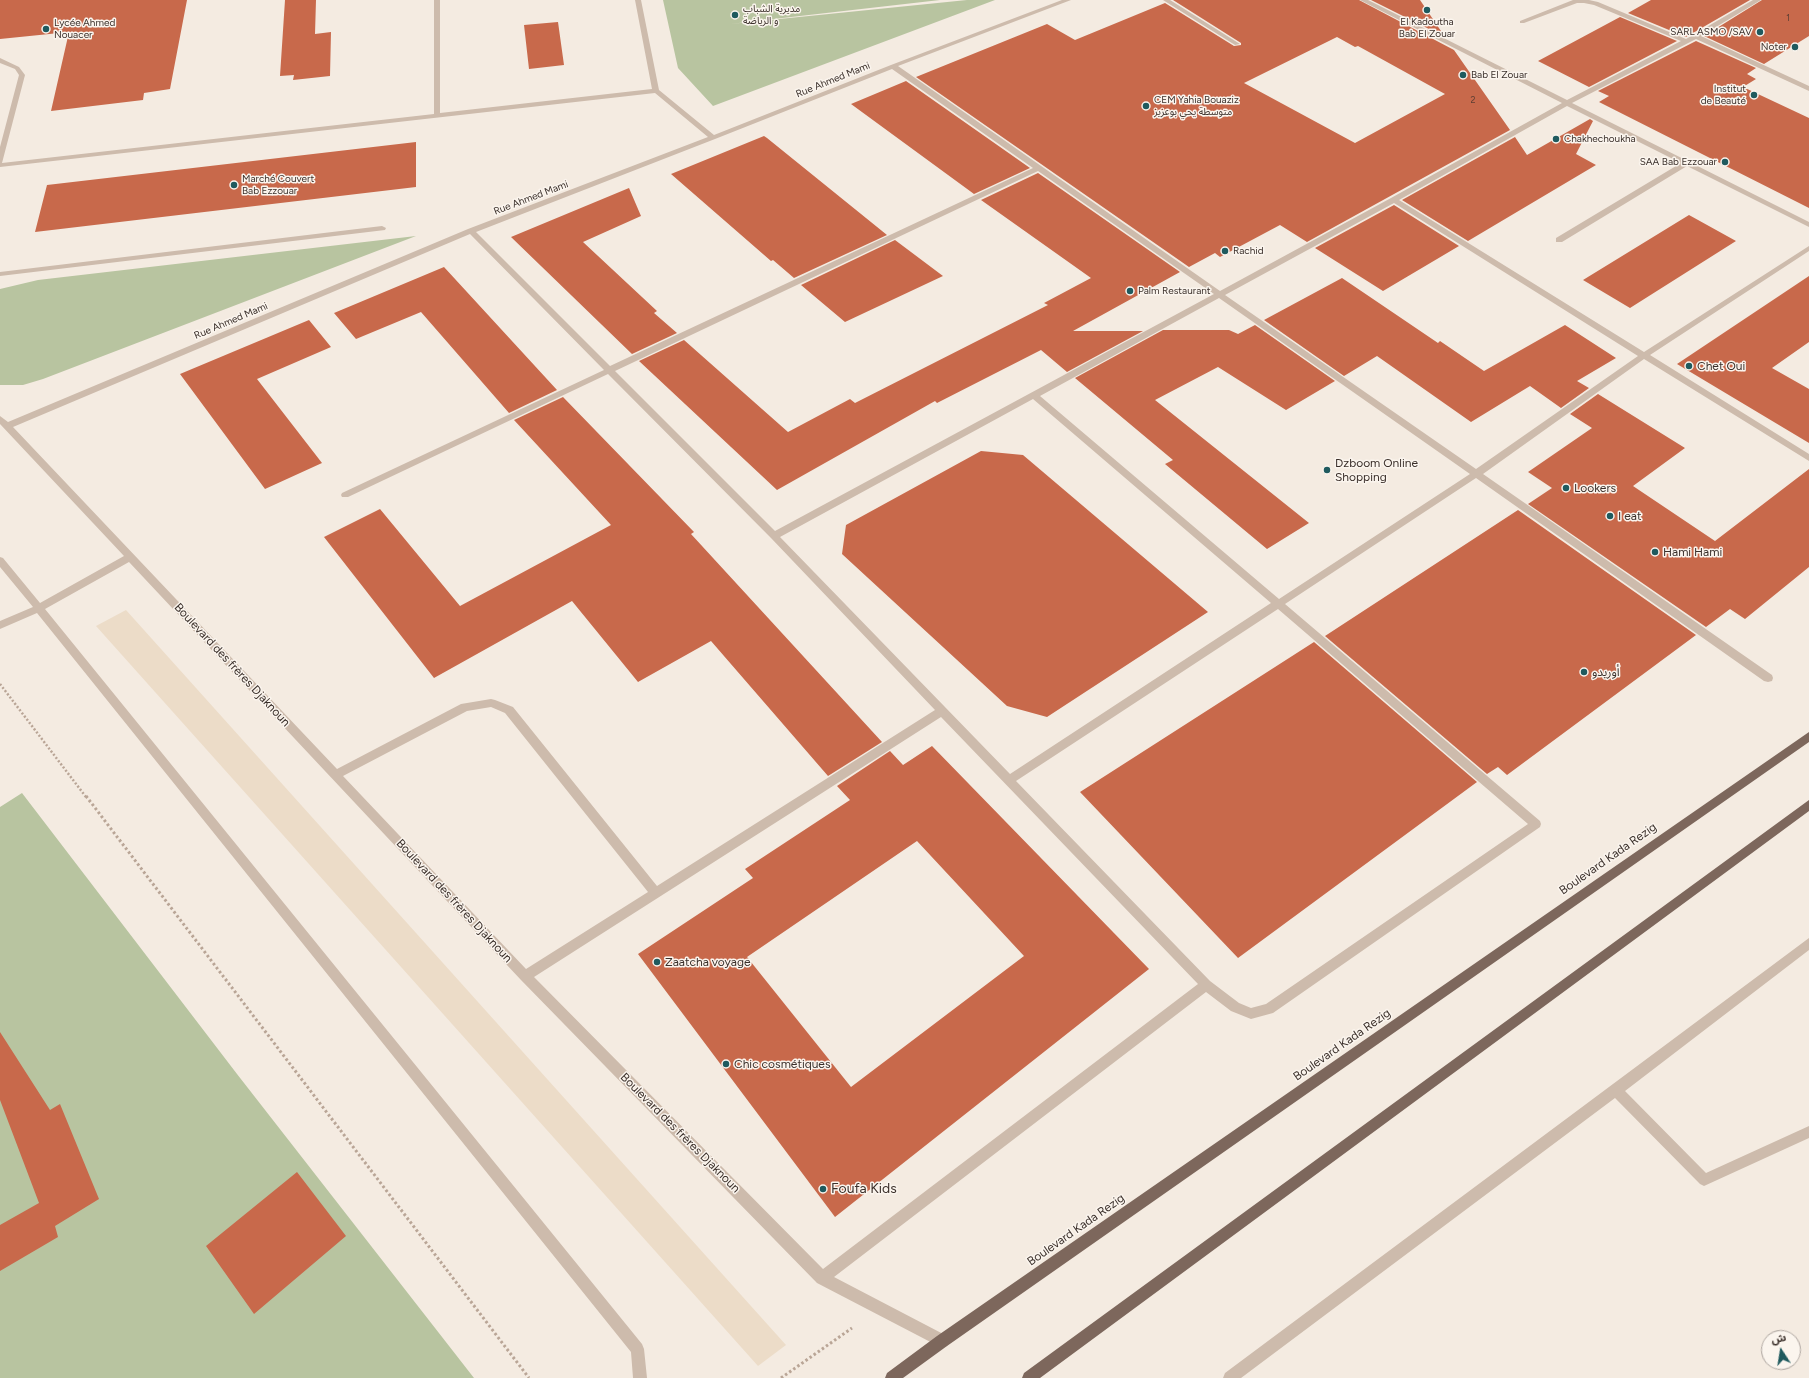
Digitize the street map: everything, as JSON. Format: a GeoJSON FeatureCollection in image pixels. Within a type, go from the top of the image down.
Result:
{"type":"FeatureCollection","features":[{"type":"Feature","properties":{"kind":"main road","name":"Boulevard Kada Rezig"},"geometry":{"type":"LineString","coordinates":[[892,1378],[942,1341],[1809,736]]}},
{"type":"Feature","properties":{"kind":"main road"},"geometry":{"type":"LineString","coordinates":[[1029,1378],[1809,805]]}},
{"type":"Feature","properties":{"kind":"street"},"geometry":{"type":"LineString","coordinates":[[437,0],[437,116]]}},
{"type":"Feature","properties":{"kind":"street"},"geometry":{"type":"LineString","coordinates":[[638,0],[656,91],[713,138]]}},
{"type":"Feature","properties":{"kind":"street","name":"Rue Ahmed Mami"},"geometry":{"type":"LineString","coordinates":[[4,422],[472,231],[713,138],[893,66],[1068,0]]}},
{"type":"Feature","properties":{"kind":"street"},"geometry":{"type":"LineString","coordinates":[[1166,0],[1237,44]]}},
{"type":"Feature","properties":{"kind":"street"},"geometry":{"type":"LineString","coordinates":[[1363,0],[1809,225]]}},
{"type":"Feature","properties":{"kind":"street"},"geometry":{"type":"LineString","coordinates":[[774,536],[1394,200],[1567,103],[1696,36],[1758,0]]}},
{"type":"Feature","properties":{"kind":"street"},"geometry":{"type":"LineString","coordinates":[[1522,22],[1576,1],[1584,1],[1596,3],[1686,41]]}},
{"type":"Feature","properties":{"kind":"street"},"geometry":{"type":"LineString","coordinates":[[1696,36],[1809,89]]}},
{"type":"Feature","properties":{"kind":"street"},"geometry":{"type":"LineString","coordinates":[[0,60],[17,68],[22,76],[0,161]]}},
{"type":"Feature","properties":{"kind":"street"},"geometry":{"type":"LineString","coordinates":[[893,66],[1768,678]]}},
{"type":"Feature","properties":{"kind":"street"},"geometry":{"type":"LineString","coordinates":[[0,165],[656,91]]}},
{"type":"Feature","properties":{"kind":"street"},"geometry":{"type":"LineString","coordinates":[[1559,240],[1687,163]]}},
{"type":"Feature","properties":{"kind":"street"},"geometry":{"type":"LineString","coordinates":[[345,494],[1038,168]]}},
{"type":"Feature","properties":{"kind":"street"},"geometry":{"type":"LineString","coordinates":[[1394,200],[1646,355],[1809,458]]}},
{"type":"Feature","properties":{"kind":"street"},"geometry":{"type":"LineString","coordinates":[[0,274],[382,228]]}},
{"type":"Feature","properties":{"kind":"street"},"geometry":{"type":"LineString","coordinates":[[472,231],[774,536],[1206,985],[1235,1007],[1251,1014],[1269,1009],[1536,824],[1034,395]]}},
{"type":"Feature","properties":{"kind":"street"},"geometry":{"type":"LineString","coordinates":[[1009,780],[1476,474],[1646,355],[1809,248]]}},
{"type":"Feature","properties":{"kind":"street","name":"Boulevard des frères Djaknoun"},"geometry":{"type":"LineString","coordinates":[[4,422],[525,976],[822,1278],[942,1341]]}},
{"type":"Feature","properties":{"kind":"street"},"geometry":{"type":"LineString","coordinates":[[0,625],[40,608],[130,557]]}},
{"type":"Feature","properties":{"kind":"street"},"geometry":{"type":"LineString","coordinates":[[0,560],[637,1349],[640,1378]]}},
{"type":"Feature","properties":{"kind":"street"},"geometry":{"type":"LineString","coordinates":[[335,775],[465,707],[491,703],[508,710],[656,894]]}},
{"type":"Feature","properties":{"kind":"street"},"geometry":{"type":"LineString","coordinates":[[525,976],[942,711]]}},
{"type":"Feature","properties":{"kind":"street"},"geometry":{"type":"LineString","coordinates":[[1230,1378],[1616,1090],[1809,943]]}},
{"type":"Feature","properties":{"kind":"street"},"geometry":{"type":"LineString","coordinates":[[822,1278],[1206,985]]}},
{"type":"Feature","properties":{"kind":"street"},"geometry":{"type":"LineString","coordinates":[[1616,1090],[1704,1180],[1809,1132]]}},
{"type":"Feature","properties":{"kind":"path"},"geometry":{"type":"LineString","coordinates":[[0,684],[529,1378]]}},
{"type":"Feature","properties":{"kind":"path"},"geometry":{"type":"LineString","coordinates":[[781,1378],[880,1308]]}},
{"type":"Feature","properties":{"kind":"green space"},"geometry":{"type":"Polygon","coordinates":[[[663,0],[940,0],[730,24],[967,0],[995,0],[713,106],[678,68],[663,0]]]}},
{"type":"Feature","properties":{"kind":"green space"},"geometry":{"type":"Polygon","coordinates":[[[416,236],[43,379],[23,385],[0,385],[0,289],[38,280],[416,236]]]}},
{"type":"Feature","properties":{"kind":"green space"},"geometry":{"type":"Polygon","coordinates":[[[22,793],[237,1074],[474,1378],[0,1378],[0,807],[22,793]]]}},
{"type":"Feature","properties":{"kind":"shaded area"},"geometry":{"type":"Polygon","coordinates":[[[126,610],[786,1345],[758,1366],[96,626],[126,610]]]}},
{"type":"Feature","properties":{"kind":"building"},"geometry":{"type":"Polygon","coordinates":[[[0,0],[187,0],[170,89],[144,93],[143,100],[51,111],[69,32],[0,39],[0,0]]]}},
{"type":"Feature","properties":{"kind":"building"},"geometry":{"type":"Polygon","coordinates":[[[285,0],[316,0],[315,34],[331,32],[330,76],[293,80],[294,75],[280,76],[285,0]]]}},
{"type":"Feature","properties":{"kind":"building"},"geometry":{"type":"Polygon","coordinates":[[[1173,0],[1359,0],[1454,50],[1510,130],[1307,242],[1280,225],[1220,257],[1215,253],[1189,267],[916,77],[1047,24],[1075,40],[1165,3],[1234,46],[1241,45],[1241,43],[1173,0]],[[1337,37],[1244,83],[1355,143],[1445,94],[1358,46],[1355,47],[1337,37]]]}},
{"type":"Feature","properties":{"kind":"building"},"geometry":{"type":"Polygon","coordinates":[[[1371,0],[1420,0],[1445,37],[1371,0]]]}},
{"type":"Feature","properties":{"kind":"building"},"geometry":{"type":"Polygon","coordinates":[[[1651,0],[1750,0],[1686,37],[1628,13],[1651,0]]]}},
{"type":"Feature","properties":{"kind":"building"},"geometry":{"type":"Polygon","coordinates":[[[1762,0],[1809,0],[1809,36],[1764,64],[1704,36],[1762,0]]]}},
{"type":"Feature","properties":{"kind":"building"},"geometry":{"type":"Polygon","coordinates":[[[1620,17],[1677,41],[1589,87],[1538,61],[1620,17]]]}},
{"type":"Feature","properties":{"kind":"building"},"geometry":{"type":"Polygon","coordinates":[[[558,22],[564,65],[529,69],[524,25],[558,22]]]}},
{"type":"Feature","properties":{"kind":"building"},"geometry":{"type":"Polygon","coordinates":[[[1696,41],[1756,68],[1747,74],[1756,79],[1743,87],[1809,118],[1809,208],[1599,102],[1609,96],[1598,91],[1696,41]]]}},
{"type":"Feature","properties":{"kind":"building"},"geometry":{"type":"Polygon","coordinates":[[[906,81],[1030,168],[974,194],[851,104],[906,81]]]}},
{"type":"Feature","properties":{"kind":"building"},"geometry":{"type":"Polygon","coordinates":[[[1590,119],[1593,121],[1576,154],[1596,165],[1468,241],[1402,200],[1515,137],[1527,155],[1590,119]]]}},
{"type":"Feature","properties":{"kind":"building"},"geometry":{"type":"Polygon","coordinates":[[[764,136],[887,235],[794,278],[773,260],[771,261],[671,174],[764,136]]]}},
{"type":"Feature","properties":{"kind":"building"},"geometry":{"type":"Polygon","coordinates":[[[416,142],[416,187],[35,232],[47,185],[416,142]]]}},
{"type":"Feature","properties":{"kind":"building"},"geometry":{"type":"Polygon","coordinates":[[[1038,173],[1180,272],[1073,331],[1143,331],[1067,372],[1041,350],[937,403],[935,401],[777,490],[639,361],[684,340],[788,432],[850,399],[855,403],[1048,305],[1044,303],[1091,278],[981,200],[1038,173]]]}},
{"type":"Feature","properties":{"kind":"building"},"geometry":{"type":"Polygon","coordinates":[[[629,188],[641,216],[583,242],[657,311],[654,313],[677,333],[632,354],[511,237],[629,188]]]}},
{"type":"Feature","properties":{"kind":"building"},"geometry":{"type":"Polygon","coordinates":[[[1394,205],[1459,246],[1383,291],[1315,248],[1394,205]]]}},
{"type":"Feature","properties":{"kind":"building"},"geometry":{"type":"Polygon","coordinates":[[[1689,215],[1736,241],[1630,308],[1583,280],[1689,215]]]}},
{"type":"Feature","properties":{"kind":"building"},"geometry":{"type":"Polygon","coordinates":[[[895,240],[943,276],[845,322],[801,285],[895,240]]]}},
{"type":"Feature","properties":{"kind":"building"},"geometry":{"type":"Polygon","coordinates":[[[444,267],[557,390],[509,413],[421,312],[356,339],[334,313],[444,267]]]}},
{"type":"Feature","properties":{"kind":"building"},"geometry":{"type":"Polygon","coordinates":[[[1809,276],[1809,342],[1772,368],[1809,389],[1809,443],[1677,364],[1809,276]]]}},
{"type":"Feature","properties":{"kind":"building"},"geometry":{"type":"Polygon","coordinates":[[[1342,278],[1438,343],[1440,341],[1484,371],[1565,325],[1616,358],[1577,381],[1589,388],[1561,408],[1530,386],[1471,422],[1377,356],[1344,376],[1264,320],[1342,278]]]}},
{"type":"Feature","properties":{"kind":"building"},"geometry":{"type":"Polygon","coordinates":[[[309,320],[331,347],[257,379],[322,463],[265,489],[180,374],[309,320]]]}},
{"type":"Feature","properties":{"kind":"building"},"geometry":{"type":"Polygon","coordinates":[[[1255,325],[1335,381],[1286,410],[1218,367],[1155,400],[1309,523],[1267,549],[1165,464],[1173,460],[1075,378],[1163,330],[1229,330],[1238,334],[1255,325]]]}},
{"type":"Feature","properties":{"kind":"building"},"geometry":{"type":"Polygon","coordinates":[[[1598,394],[1685,448],[1633,486],[1715,541],[1809,469],[1809,567],[1745,619],[1730,609],[1706,627],[1528,504],[1552,488],[1528,472],[1592,428],[1570,414],[1598,394]]]}},
{"type":"Feature","properties":{"kind":"building"},"geometry":{"type":"Polygon","coordinates":[[[563,397],[694,532],[691,534],[882,742],[828,776],[711,641],[638,682],[572,601],[434,678],[324,537],[380,509],[460,606],[611,525],[514,420],[563,397]]]}},
{"type":"Feature","properties":{"kind":"building"},"geometry":{"type":"Polygon","coordinates":[[[981,451],[1023,455],[1208,612],[1047,717],[1007,706],[842,554],[846,525],[981,451]]]}},
{"type":"Feature","properties":{"kind":"building"},"geometry":{"type":"Polygon","coordinates":[[[1518,510],[1696,635],[1507,775],[1498,767],[1487,774],[1325,636],[1518,510]]]}},
{"type":"Feature","properties":{"kind":"building"},"geometry":{"type":"Polygon","coordinates":[[[1314,642],[1477,782],[1238,958],[1080,792],[1314,642]]]}},
{"type":"Feature","properties":{"kind":"building"},"geometry":{"type":"Polygon","coordinates":[[[932,746],[1149,969],[835,1217],[638,954],[753,878],[745,869],[850,800],[837,786],[890,751],[903,765],[932,746]],[[917,841],[747,957],[851,1087],[1024,956],[917,841]]]}},
{"type":"Feature","properties":{"kind":"building"},"geometry":{"type":"Polygon","coordinates":[[[0,1032],[50,1110],[60,1104],[99,1199],[55,1226],[58,1237],[0,1271],[0,1225],[39,1203],[0,1100],[0,1032]]]}},
{"type":"Feature","properties":{"kind":"building"},"geometry":{"type":"Polygon","coordinates":[[[297,1172],[346,1236],[254,1314],[206,1246],[297,1172]]]}},
{"type":"Feature","properties":{"kind":"place","name":"El Kadoutha Bab El Zouar"},"geometry":{"type":"Point","coordinates":[1427,10]}},
{"type":"Feature","properties":{"kind":"place","name":"مديرية الشباب و الرياضة"},"geometry":{"type":"Point","coordinates":[735,15]}},
{"type":"Feature","properties":{"kind":"place","name":"Lycée Ahmed Nouacer"},"geometry":{"type":"Point","coordinates":[46,29]}},
{"type":"Feature","properties":{"kind":"place","name":"SARL ASMO /SAV"},"geometry":{"type":"Point","coordinates":[1760,32]}},
{"type":"Feature","properties":{"kind":"place","name":"Noter"},"geometry":{"type":"Point","coordinates":[1795,47]}},
{"type":"Feature","properties":{"kind":"place","name":"Bab El Zouar"},"geometry":{"type":"Point","coordinates":[1463,75]}},
{"type":"Feature","properties":{"kind":"place","name":"Institut de Beauté"},"geometry":{"type":"Point","coordinates":[1754,95]}},
{"type":"Feature","properties":{"kind":"place","name":"CEM Yahia Bouaziz متوسطة يحي بوعزيز"},"geometry":{"type":"Point","coordinates":[1146,106]}},
{"type":"Feature","properties":{"kind":"place","name":"Chakhechoukha"},"geometry":{"type":"Point","coordinates":[1556,139]}},
{"type":"Feature","properties":{"kind":"place","name":"SAA Bab Ezzouar"},"geometry":{"type":"Point","coordinates":[1725,162]}},
{"type":"Feature","properties":{"kind":"place","name":"Marché Couvert Bab Ezzouar"},"geometry":{"type":"Point","coordinates":[234,185]}},
{"type":"Feature","properties":{"kind":"place","name":"Rachid"},"geometry":{"type":"Point","coordinates":[1225,251]}},
{"type":"Feature","properties":{"kind":"place","name":"Palm Restaurant"},"geometry":{"type":"Point","coordinates":[1130,291]}},
{"type":"Feature","properties":{"kind":"place","name":"Chet Oui"},"geometry":{"type":"Point","coordinates":[1689,366]}},
{"type":"Feature","properties":{"kind":"place","name":"Dzboom Online Shopping"},"geometry":{"type":"Point","coordinates":[1327,470]}},
{"type":"Feature","properties":{"kind":"place","name":"Lookers"},"geometry":{"type":"Point","coordinates":[1566,488]}},
{"type":"Feature","properties":{"kind":"place","name":"I eat"},"geometry":{"type":"Point","coordinates":[1610,516]}},
{"type":"Feature","properties":{"kind":"place","name":"Hami Hami"},"geometry":{"type":"Point","coordinates":[1655,552]}},
{"type":"Feature","properties":{"kind":"place","name":"أوريدو"},"geometry":{"type":"Point","coordinates":[1584,672]}},
{"type":"Feature","properties":{"kind":"place","name":"Zaatcha voyage"},"geometry":{"type":"Point","coordinates":[657,962]}},
{"type":"Feature","properties":{"kind":"place","name":"Chic cosmétiques"},"geometry":{"type":"Point","coordinates":[726,1064]}},
{"type":"Feature","properties":{"kind":"place","name":"Foufa Kids"},"geometry":{"type":"Point","coordinates":[823,1189]}}]}
